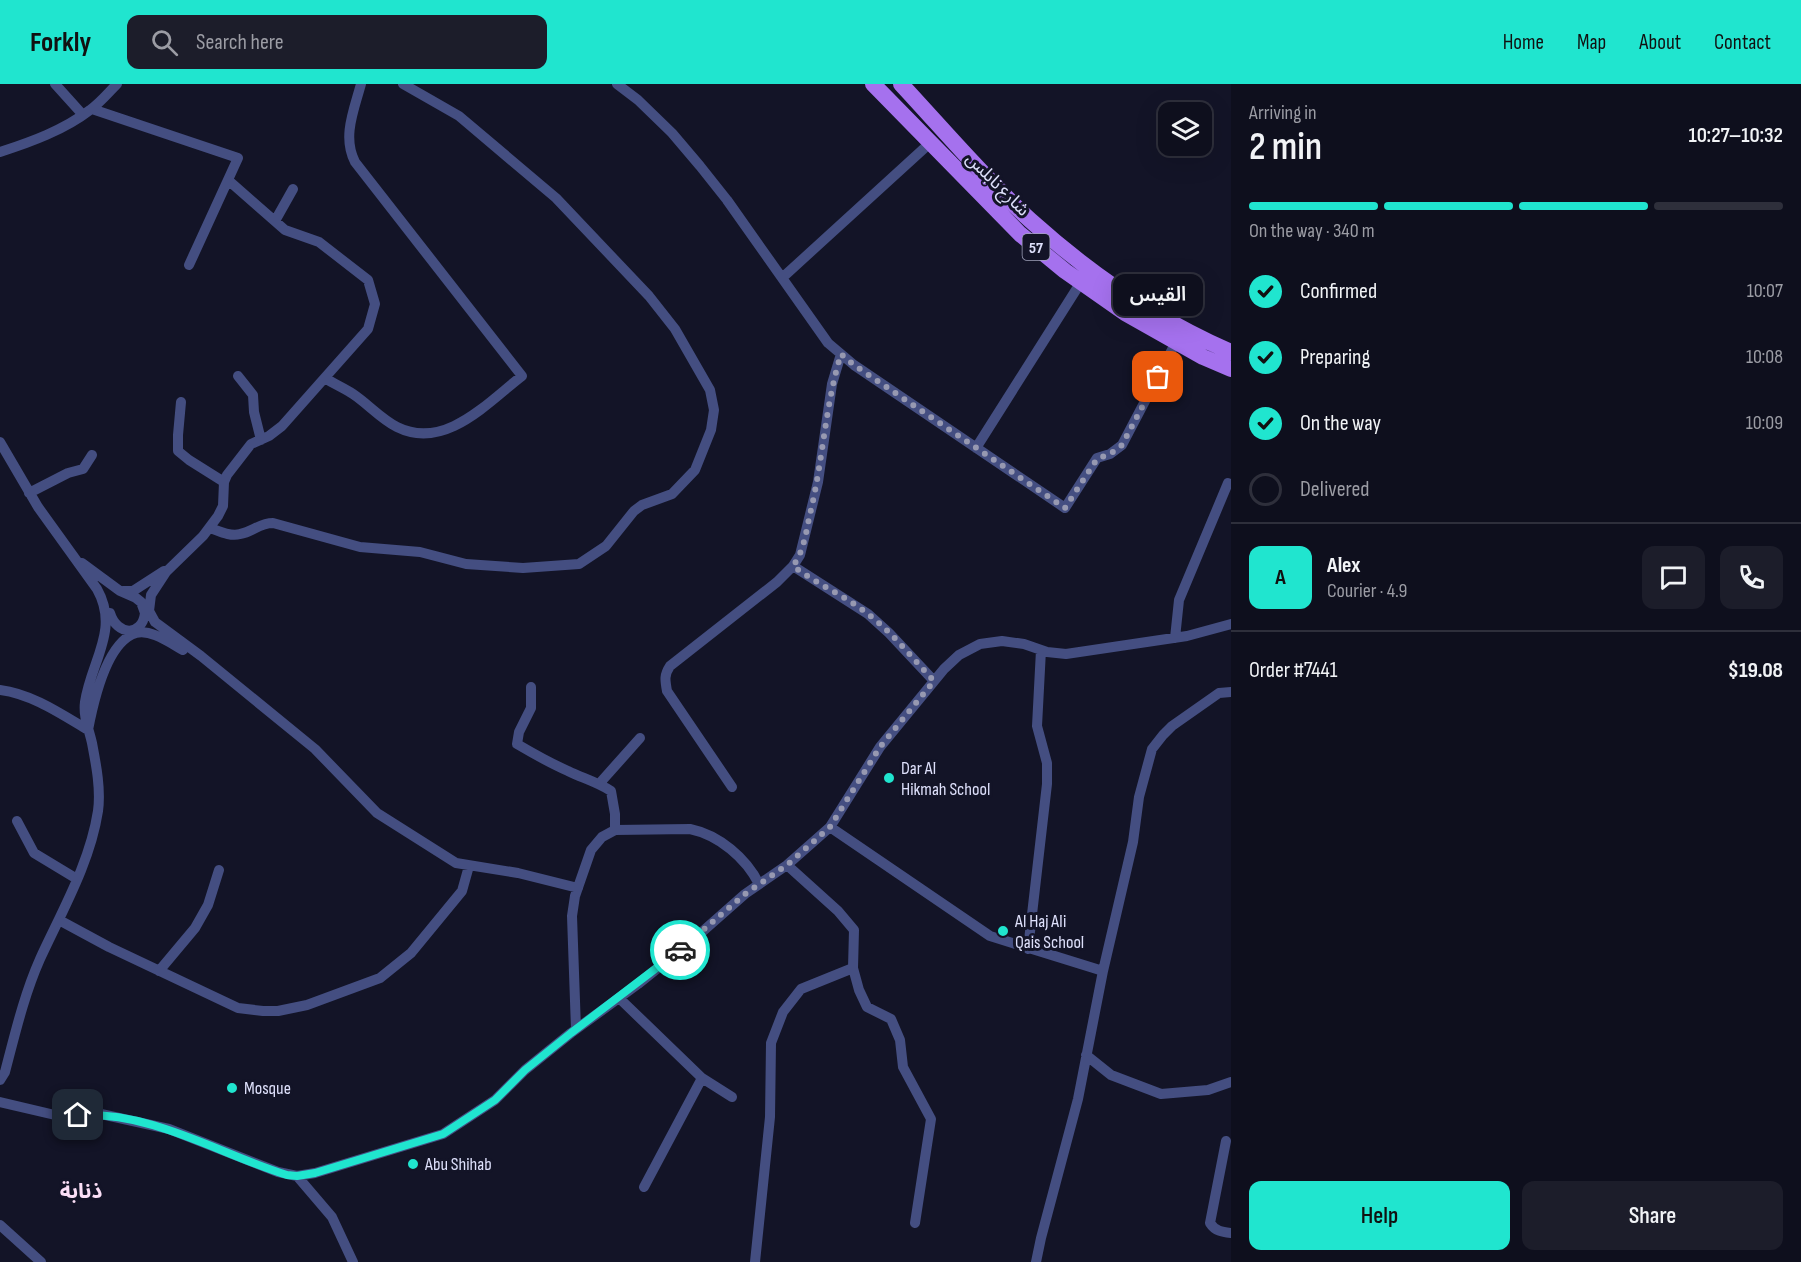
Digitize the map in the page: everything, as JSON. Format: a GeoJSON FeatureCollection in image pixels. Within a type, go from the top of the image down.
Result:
{"type":"FeatureCollection","features":[{"type":"Feature","properties":{"kind":"main road","name":"شارع نابلس"},"geometry":{"type":"LineString","coordinates":[[873,84],[1020,234],[1081,282],[1125,312],[1176,342],[1231,369]]}},
{"type":"Feature","properties":{"kind":"main road","name":"شارع نابلس"},"geometry":{"type":"LineString","coordinates":[[901,84],[1028,219],[1070,254],[1162,319],[1231,352]]}},
{"type":"Feature","properties":{"kind":"street"},"geometry":{"type":"LineString","coordinates":[[55,84],[88,112],[238,158],[189,265]]}},
{"type":"Feature","properties":{"kind":"street"},"geometry":{"type":"LineString","coordinates":[[0,152],[42,136],[88,112],[117,84]]}},
{"type":"Feature","properties":{"kind":"street"},"geometry":{"type":"LineString","coordinates":[[325,378],[354,394],[398,428],[416,433],[439,432],[458,426],[522,376],[350,153],[349,131],[361,84]]}},
{"type":"Feature","properties":{"kind":"street"},"geometry":{"type":"LineString","coordinates":[[210,528],[227,534],[240,535],[259,525],[273,523],[360,548],[420,552],[466,564],[523,568],[579,564],[606,546],[634,511],[642,505],[672,494],[695,470],[714,420],[713,401],[706,382],[689,351],[659,307],[556,198],[459,116],[403,84]]}},
{"type":"Feature","properties":{"kind":"street"},"geometry":{"type":"LineString","coordinates":[[617,84],[638,100],[672,133],[700,166],[828,343],[1065,508],[1097,459],[1110,454],[1122,445],[1176,342]]}},
{"type":"Feature","properties":{"kind":"street"},"geometry":{"type":"LineString","coordinates":[[782,278],[930,143]]}},
{"type":"Feature","properties":{"kind":"street"},"geometry":{"type":"LineString","coordinates":[[228,180],[285,230],[319,242],[364,276],[371,287],[375,304],[368,329],[277,432],[251,444],[244,451],[224,482],[223,506],[210,528],[172,566],[151,595],[148,611],[155,622],[315,749],[378,813],[456,863],[518,873],[578,888]]}},
{"type":"Feature","properties":{"kind":"street"},"geometry":{"type":"LineString","coordinates":[[275,221],[293,189]]}},
{"type":"Feature","properties":{"kind":"street"},"geometry":{"type":"LineString","coordinates":[[976,448],[1081,282]]}},
{"type":"Feature","properties":{"kind":"street"},"geometry":{"type":"LineString","coordinates":[[732,787],[667,691],[664,679],[670,666],[777,582],[793,566],[800,555],[818,482],[832,384],[841,354]]}},
{"type":"Feature","properties":{"kind":"street"},"geometry":{"type":"LineString","coordinates":[[238,376],[253,395],[254,412],[261,440]]}},
{"type":"Feature","properties":{"kind":"street"},"geometry":{"type":"LineString","coordinates":[[181,402],[177,435],[178,451],[224,482]]}},
{"type":"Feature","properties":{"kind":"street"},"geometry":{"type":"LineString","coordinates":[[0,442],[29,493],[104,602],[116,626],[126,630],[137,628],[144,618],[144,607],[136,598],[120,591],[73,556]]}},
{"type":"Feature","properties":{"kind":"street"},"geometry":{"type":"LineString","coordinates":[[29,493],[68,473],[83,469],[92,455]]}},
{"type":"Feature","properties":{"kind":"street"},"geometry":{"type":"LineString","coordinates":[[1175,638],[1179,600],[1228,483]]}},
{"type":"Feature","properties":{"kind":"street"},"geometry":{"type":"LineString","coordinates":[[120,591],[133,591],[172,566]]}},
{"type":"Feature","properties":{"kind":"street"},"geometry":{"type":"LineString","coordinates":[[793,566],[868,614],[934,681]]}},
{"type":"Feature","properties":{"kind":"street"},"geometry":{"type":"LineString","coordinates":[[0,1080],[5,1072],[27,994],[39,961],[77,879],[98,810],[98,786],[84,708],[89,683],[106,632],[107,619],[104,602]]}},
{"type":"Feature","properties":{"kind":"street"},"geometry":{"type":"LineString","coordinates":[[0,1102],[55,1115],[101,1114],[169,1129],[279,1172],[297,1176],[315,1173],[443,1134],[495,1100],[525,1070],[694,939],[745,894],[787,865],[830,827],[880,747],[934,681],[959,655],[980,644],[1013,641],[1041,650],[1066,654],[1175,638],[1231,624]]}},
{"type":"Feature","properties":{"kind":"street"},"geometry":{"type":"LineString","coordinates":[[88,730],[99,685],[108,663],[126,640],[136,633],[157,636],[215,668]]}},
{"type":"Feature","properties":{"kind":"street"},"geometry":{"type":"LineString","coordinates":[[1028,949],[1047,784],[1047,763],[1036,726],[1041,650]]}},
{"type":"Feature","properties":{"kind":"street"},"geometry":{"type":"LineString","coordinates":[[531,687],[531,708],[519,732],[517,744],[611,791],[615,830]]}},
{"type":"Feature","properties":{"kind":"street"},"geometry":{"type":"LineString","coordinates":[[0,690],[14,691],[88,730]]}},
{"type":"Feature","properties":{"kind":"street"},"geometry":{"type":"LineString","coordinates":[[1036,1262],[1078,1099],[1103,971],[1133,842],[1139,797],[1152,749],[1172,726],[1219,693],[1231,693]]}},
{"type":"Feature","properties":{"kind":"street"},"geometry":{"type":"LineString","coordinates":[[599,784],[640,738]]}},
{"type":"Feature","properties":{"kind":"street"},"geometry":{"type":"LineString","coordinates":[[16,821],[34,853],[77,879]]}},
{"type":"Feature","properties":{"kind":"street"},"geometry":{"type":"LineString","coordinates":[[830,827],[990,936],[1103,971]]}},
{"type":"Feature","properties":{"kind":"street"},"geometry":{"type":"LineString","coordinates":[[576,1029],[572,916],[578,888],[591,850],[602,837],[615,830],[700,831],[716,839],[740,857],[759,884]]}},
{"type":"Feature","properties":{"kind":"street"},"geometry":{"type":"LineString","coordinates":[[787,865],[854,930],[852,968],[859,990],[867,1007],[891,1019],[900,1040],[903,1067],[930,1119],[915,1223]]}},
{"type":"Feature","properties":{"kind":"street"},"geometry":{"type":"LineString","coordinates":[[59,920],[109,947],[238,1008],[278,1011],[315,1003],[380,978],[411,953],[462,891],[469,866]]}},
{"type":"Feature","properties":{"kind":"street"},"geometry":{"type":"LineString","coordinates":[[159,970],[199,920],[208,905],[219,870]]}},
{"type":"Feature","properties":{"kind":"street"},"geometry":{"type":"LineString","coordinates":[[754,1262],[770,1117],[771,1043],[783,1012],[801,989],[852,968]]}},
{"type":"Feature","properties":{"kind":"street"},"geometry":{"type":"LineString","coordinates":[[619,998],[702,1078],[732,1097]]}},
{"type":"Feature","properties":{"kind":"street"},"geometry":{"type":"LineString","coordinates":[[1086,1055],[1111,1075],[1161,1094],[1208,1090],[1231,1082]]}},
{"type":"Feature","properties":{"kind":"street"},"geometry":{"type":"LineString","coordinates":[[644,1187],[702,1078]]}},
{"type":"Feature","properties":{"kind":"street"},"geometry":{"type":"LineString","coordinates":[[1226,1141],[1210,1223],[1220,1232],[1231,1233]]}},
{"type":"Feature","properties":{"kind":"street"},"geometry":{"type":"LineString","coordinates":[[297,1176],[332,1217],[353,1262]]}},
{"type":"Feature","properties":{"kind":"street"},"geometry":{"type":"LineString","coordinates":[[0,1225],[41,1262]]}},
{"type":"Feature","properties":{"kind":"way so far"},"geometry":{"type":"LineString","coordinates":[[680,950],[745,894],[787,865],[830,827],[880,747],[934,681],[868,614],[793,566],[800,555],[818,482],[832,384],[841,354],[1065,508],[1097,459],[1110,454],[1122,445],[1158,377]]}},
{"type":"Feature","properties":{"kind":"place","name":"القيس"},"geometry":{"type":"Point","coordinates":[1158,377]}},
{"type":"Feature","properties":{"kind":"place","name":"Dar Al Hikmah School"},"geometry":{"type":"Point","coordinates":[889,778]}},
{"type":"Feature","properties":{"kind":"place","name":"Al Haj Ali Qais School"},"geometry":{"type":"Point","coordinates":[1003,931]}},
{"type":"Feature","properties":{"kind":"place","name":"Mosque"},"geometry":{"type":"Point","coordinates":[232,1088]}},
{"type":"Feature","properties":{"kind":"place","name":"Abu Shihab"},"geometry":{"type":"Point","coordinates":[413,1164]}},
{"type":"Feature","properties":{"kind":"district","name":"ذنابة"},"geometry":{"type":"Point","coordinates":[81,1191]}},
{"type":"Feature","properties":{"kind":"route"},"geometry":{"type":"LineString","coordinates":[[78,1115],[101,1114],[169,1129],[287,1175],[315,1173],[443,1134],[495,1100],[525,1070],[680,950]]}}]}
